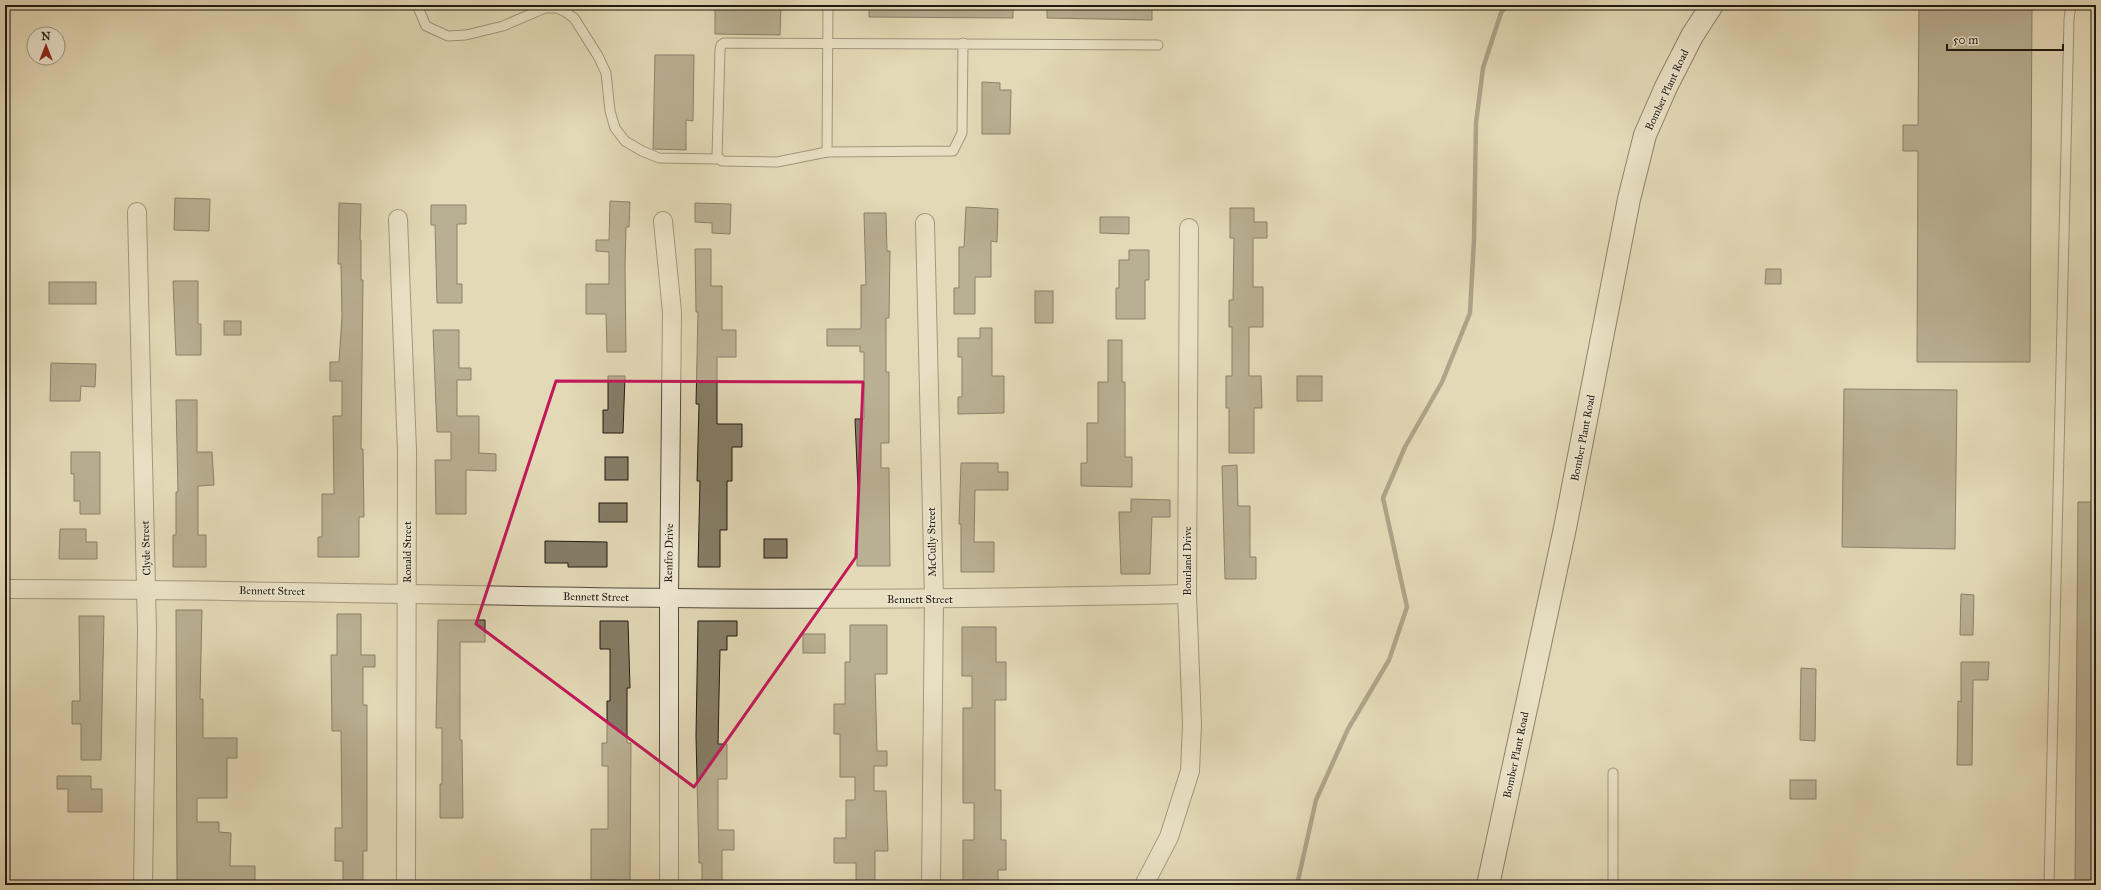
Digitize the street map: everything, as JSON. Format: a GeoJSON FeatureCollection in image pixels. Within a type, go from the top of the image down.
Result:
{"type":"FeatureCollection","features":[{"type":"Feature","properties":{"kind":"street","name":"Bomber Plant Road"},"geometry":{"type":"LineString","coordinates":[[1488,885],[1565,528],[1631,192],[1645,136],[1666,87],[1692,36],[1712,5]]}},
{"type":"Feature","properties":{"kind":"street","name":"Clyde Street"},"geometry":{"type":"LineString","coordinates":[[136,212],[147,589],[143,885]]}},
{"type":"Feature","properties":{"kind":"street","name":"Ronald Street"},"geometry":{"type":"LineString","coordinates":[[398,219],[407,450],[405,701],[406,885]]}},
{"type":"Feature","properties":{"kind":"street","name":"Renfro Drive"},"geometry":{"type":"LineString","coordinates":[[663,221],[672,312],[669,598],[669,885]]}},
{"type":"Feature","properties":{"kind":"street","name":"McCully Street"},"geometry":{"type":"LineString","coordinates":[[925,223],[934,600],[931,885]]}},
{"type":"Feature","properties":{"kind":"street","name":"Bourland Drive"},"geometry":{"type":"LineString","coordinates":[[1144,885],[1169,837],[1190,771],[1192,725],[1187,594],[1190,228]]}},
{"type":"Feature","properties":{"kind":"street","name":"Bennett Street"},"geometry":{"type":"LineString","coordinates":[[5,589],[147,589],[669,598],[934,600],[1187,594]]}},
{"type":"Feature","properties":{"kind":"lane"},"geometry":{"type":"LineString","coordinates":[[417,5],[426,26],[448,36],[466,35],[503,26],[545,8],[557,8],[574,18],[598,56],[606,74],[610,111],[615,128],[625,141],[642,152],[659,158],[776,162],[827,152],[953,152],[962,133],[964,43]]}},
{"type":"Feature","properties":{"kind":"lane"},"geometry":{"type":"LineString","coordinates":[[827,152],[828,5]]}},
{"type":"Feature","properties":{"kind":"lane"},"geometry":{"type":"LineString","coordinates":[[2048,885],[2069,19],[2072,5]]}},
{"type":"Feature","properties":{"kind":"lane"},"geometry":{"type":"LineString","coordinates":[[718,159],[721,45],[724,42],[1158,45]]}},
{"type":"Feature","properties":{"kind":"lane"},"geometry":{"type":"LineString","coordinates":[[1613,773],[1613,885]]}},
{"type":"Feature","properties":{"kind":"highlighted area"},"geometry":{"type":"Polygon","coordinates":[[[556,381],[863,382],[856,557],[694,787],[476,624],[556,381]]]}},
{"type":"Feature","properties":{"kind":"building"},"geometry":{"type":"Polygon","coordinates":[[[715,5],[781,5],[780,35],[715,34],[715,5]]]}},
{"type":"Feature","properties":{"kind":"building"},"geometry":{"type":"Polygon","coordinates":[[[869,5],[1013,5],[1013,18],[869,17],[869,5]]]}},
{"type":"Feature","properties":{"kind":"building"},"geometry":{"type":"Polygon","coordinates":[[[1047,5],[1152,5],[1152,20],[1047,18],[1047,5]]]}},
{"type":"Feature","properties":{"kind":"building"},"geometry":{"type":"Polygon","coordinates":[[[1919,5],[2032,5],[2030,362],[1917,362],[1918,151],[1903,151],[1903,125],[1918,125],[1919,5]]]}},
{"type":"Feature","properties":{"kind":"building"},"geometry":{"type":"Polygon","coordinates":[[[655,55],[694,55],[693,121],[686,120],[686,150],[653,149],[655,55]]]}},
{"type":"Feature","properties":{"kind":"building"},"geometry":{"type":"Polygon","coordinates":[[[982,82],[1000,83],[1000,90],[1011,90],[1010,134],[982,134],[982,82]]]}},
{"type":"Feature","properties":{"kind":"building"},"geometry":{"type":"Polygon","coordinates":[[[175,198],[210,199],[209,231],[174,230],[175,198]]]}},
{"type":"Feature","properties":{"kind":"building"},"geometry":{"type":"Polygon","coordinates":[[[610,201],[630,202],[629,227],[626,227],[626,352],[607,352],[606,314],[586,314],[586,284],[609,284],[609,252],[596,251],[596,240],[609,240],[610,201]]]}},
{"type":"Feature","properties":{"kind":"building"},"geometry":{"type":"Polygon","coordinates":[[[339,203],[361,204],[361,280],[363,280],[361,449],[363,449],[364,517],[359,517],[359,557],[318,557],[318,537],[322,537],[322,494],[334,494],[333,416],[342,416],[342,381],[330,381],[330,362],[339,362],[342,316],[341,264],[338,264],[339,203]]]}},
{"type":"Feature","properties":{"kind":"building"},"geometry":{"type":"Polygon","coordinates":[[[695,203],[731,204],[730,234],[712,233],[712,223],[695,222],[695,203]]]}},
{"type":"Feature","properties":{"kind":"building"},"geometry":{"type":"Polygon","coordinates":[[[431,205],[466,205],[466,224],[457,224],[457,284],[462,284],[462,303],[437,303],[435,225],[431,225],[431,205]]]}},
{"type":"Feature","properties":{"kind":"building"},"geometry":{"type":"Polygon","coordinates":[[[966,207],[998,209],[997,242],[991,241],[991,277],[975,277],[975,314],[954,314],[954,288],[959,288],[959,247],[964,247],[966,207]]]}},
{"type":"Feature","properties":{"kind":"building"},"geometry":{"type":"Polygon","coordinates":[[[1230,208],[1254,208],[1254,222],[1267,222],[1267,238],[1253,238],[1253,287],[1263,287],[1263,327],[1249,327],[1249,376],[1261,376],[1262,408],[1254,408],[1254,453],[1229,453],[1229,408],[1226,408],[1226,376],[1232,376],[1232,327],[1229,327],[1229,300],[1233,300],[1234,238],[1230,238],[1230,208]]]}},
{"type":"Feature","properties":{"kind":"building"},"geometry":{"type":"Polygon","coordinates":[[[864,213],[886,213],[887,251],[890,251],[889,318],[886,318],[886,372],[889,372],[889,443],[881,443],[881,468],[889,468],[890,566],[857,566],[858,489],[855,419],[864,419],[864,352],[860,352],[860,346],[827,346],[827,329],[860,329],[861,327],[861,285],[866,285],[864,213]]]}},
{"type":"Feature","properties":{"kind":"building"},"geometry":{"type":"Polygon","coordinates":[[[1100,217],[1129,217],[1129,234],[1100,233],[1100,217]]]}},
{"type":"Feature","properties":{"kind":"building"},"geometry":{"type":"Polygon","coordinates":[[[695,249],[711,249],[711,286],[722,286],[722,330],[736,330],[736,357],[717,357],[717,424],[742,424],[742,447],[732,447],[732,481],[727,481],[727,530],[720,530],[720,567],[698,567],[700,481],[697,481],[699,404],[696,404],[698,312],[696,312],[695,249]]]}},
{"type":"Feature","properties":{"kind":"building"},"geometry":{"type":"Polygon","coordinates":[[[1129,250],[1149,250],[1149,280],[1145,280],[1145,319],[1116,319],[1116,288],[1119,288],[1119,260],[1129,260],[1129,250]]]}},
{"type":"Feature","properties":{"kind":"building"},"geometry":{"type":"Polygon","coordinates":[[[1766,269],[1781,269],[1781,284],[1765,284],[1766,269]]]}},
{"type":"Feature","properties":{"kind":"building"},"geometry":{"type":"Polygon","coordinates":[[[173,281],[198,281],[198,324],[201,324],[201,355],[176,355],[173,281]]]}},
{"type":"Feature","properties":{"kind":"building"},"geometry":{"type":"Polygon","coordinates":[[[49,282],[96,282],[96,304],[49,304],[49,282]]]}},
{"type":"Feature","properties":{"kind":"building"},"geometry":{"type":"Polygon","coordinates":[[[1035,291],[1053,291],[1053,323],[1035,323],[1035,291]]]}},
{"type":"Feature","properties":{"kind":"building"},"geometry":{"type":"Polygon","coordinates":[[[224,321],[241,321],[241,335],[224,335],[224,321]]]}},
{"type":"Feature","properties":{"kind":"building"},"geometry":{"type":"Polygon","coordinates":[[[980,328],[992,328],[992,376],[1004,376],[1004,413],[958,414],[958,397],[962,397],[962,357],[958,357],[958,338],[980,338],[980,328]]]}},
{"type":"Feature","properties":{"kind":"building"},"geometry":{"type":"Polygon","coordinates":[[[433,330],[459,330],[459,368],[471,368],[471,380],[457,380],[457,416],[479,416],[479,453],[496,454],[496,471],[466,470],[466,514],[436,514],[435,460],[451,460],[451,432],[437,432],[433,330]]]}},
{"type":"Feature","properties":{"kind":"building"},"geometry":{"type":"Polygon","coordinates":[[[1108,340],[1122,340],[1122,382],[1125,382],[1125,457],[1132,457],[1132,487],[1081,486],[1081,463],[1087,463],[1087,423],[1098,423],[1098,382],[1108,382],[1108,340]]]}},
{"type":"Feature","properties":{"kind":"building"},"geometry":{"type":"Polygon","coordinates":[[[51,363],[96,364],[95,387],[81,386],[80,401],[50,401],[51,363]]]}},
{"type":"Feature","properties":{"kind":"building"},"geometry":{"type":"Polygon","coordinates":[[[608,376],[625,376],[623,433],[603,433],[603,410],[608,410],[608,376]]]}},
{"type":"Feature","properties":{"kind":"building"},"geometry":{"type":"Polygon","coordinates":[[[1297,376],[1322,376],[1322,401],[1297,401],[1297,376]]]}},
{"type":"Feature","properties":{"kind":"building"},"geometry":{"type":"Polygon","coordinates":[[[1844,389],[1957,390],[1955,549],[1842,547],[1844,389]]]}},
{"type":"Feature","properties":{"kind":"building"},"geometry":{"type":"Polygon","coordinates":[[[176,400],[197,400],[197,452],[212,452],[214,485],[198,486],[198,535],[206,535],[206,567],[173,567],[173,535],[176,535],[176,492],[178,492],[176,400]]]}},
{"type":"Feature","properties":{"kind":"building"},"geometry":{"type":"Polygon","coordinates":[[[71,452],[100,452],[100,514],[80,514],[80,501],[74,501],[74,474],[71,474],[71,452]]]}},
{"type":"Feature","properties":{"kind":"building"},"geometry":{"type":"Polygon","coordinates":[[[605,457],[628,457],[628,480],[605,480],[605,457]]]}},
{"type":"Feature","properties":{"kind":"building"},"geometry":{"type":"Polygon","coordinates":[[[961,463],[998,463],[998,472],[1008,472],[1008,490],[975,490],[974,542],[994,542],[994,572],[961,572],[961,524],[959,524],[961,463]]]}},
{"type":"Feature","properties":{"kind":"building"},"geometry":{"type":"Polygon","coordinates":[[[1237,465],[1238,506],[1250,506],[1250,557],[1256,557],[1256,579],[1225,579],[1222,466],[1237,465]]]}},
{"type":"Feature","properties":{"kind":"building"},"geometry":{"type":"Polygon","coordinates":[[[1131,499],[1170,500],[1170,517],[1152,517],[1150,574],[1121,574],[1119,512],[1131,512],[1131,499]]]}},
{"type":"Feature","properties":{"kind":"building"},"geometry":{"type":"Polygon","coordinates":[[[2078,502],[2096,502],[2096,885],[2075,885],[2078,502]]]}},
{"type":"Feature","properties":{"kind":"building"},"geometry":{"type":"Polygon","coordinates":[[[599,503],[627,503],[627,522],[599,522],[599,503]]]}},
{"type":"Feature","properties":{"kind":"building"},"geometry":{"type":"Polygon","coordinates":[[[60,529],[86,529],[86,542],[97,542],[97,559],[59,559],[60,529]]]}},
{"type":"Feature","properties":{"kind":"building"},"geometry":{"type":"Polygon","coordinates":[[[764,539],[787,539],[787,558],[764,558],[764,539]]]}},
{"type":"Feature","properties":{"kind":"building"},"geometry":{"type":"Polygon","coordinates":[[[545,541],[607,542],[607,567],[568,567],[568,563],[545,563],[545,541]]]}},
{"type":"Feature","properties":{"kind":"building"},"geometry":{"type":"Polygon","coordinates":[[[1961,594],[1974,595],[1973,635],[1960,635],[1961,594]]]}},
{"type":"Feature","properties":{"kind":"building"},"geometry":{"type":"Polygon","coordinates":[[[176,610],[202,610],[200,699],[203,699],[203,738],[237,738],[237,758],[227,758],[227,798],[197,798],[197,822],[219,822],[219,832],[231,833],[230,866],[255,866],[255,885],[177,885],[176,610]]]}},
{"type":"Feature","properties":{"kind":"building"},"geometry":{"type":"Polygon","coordinates":[[[337,614],[361,614],[361,655],[375,655],[375,667],[363,667],[363,705],[367,705],[367,851],[363,851],[363,885],[343,885],[343,861],[335,861],[335,828],[342,828],[341,731],[332,731],[331,655],[337,655],[337,614]]]}},
{"type":"Feature","properties":{"kind":"building"},"geometry":{"type":"Polygon","coordinates":[[[79,616],[104,616],[101,760],[81,760],[81,724],[72,724],[72,701],[80,701],[79,616]]]}},
{"type":"Feature","properties":{"kind":"building"},"geometry":{"type":"Polygon","coordinates":[[[438,620],[485,620],[485,642],[460,642],[460,740],[462,740],[463,818],[440,818],[440,784],[442,784],[442,728],[436,728],[438,620]]]}},
{"type":"Feature","properties":{"kind":"building"},"geometry":{"type":"Polygon","coordinates":[[[600,621],[628,621],[630,688],[627,688],[627,743],[631,743],[630,885],[591,885],[591,829],[608,829],[608,766],[602,766],[602,743],[607,743],[607,701],[610,701],[610,649],[600,649],[600,621]]]}},
{"type":"Feature","properties":{"kind":"building"},"geometry":{"type":"Polygon","coordinates":[[[698,621],[737,621],[737,636],[727,636],[727,650],[720,650],[718,744],[727,744],[727,779],[718,779],[718,830],[734,830],[734,850],[722,850],[722,885],[702,885],[702,863],[699,863],[696,736],[698,621]]]}},
{"type":"Feature","properties":{"kind":"building"},"geometry":{"type":"Polygon","coordinates":[[[850,625],[887,625],[887,674],[875,674],[877,751],[887,751],[887,766],[874,766],[874,791],[886,791],[888,851],[875,851],[875,885],[856,885],[856,863],[834,863],[834,838],[846,838],[846,800],[855,800],[855,777],[840,777],[840,734],[834,734],[834,704],[845,704],[845,662],[850,662],[850,625]]]}},
{"type":"Feature","properties":{"kind":"building"},"geometry":{"type":"Polygon","coordinates":[[[962,627],[996,627],[996,662],[1006,662],[1006,700],[995,700],[995,790],[1001,790],[1001,840],[1006,840],[1006,870],[998,870],[998,885],[963,885],[963,840],[974,840],[974,803],[963,803],[963,708],[972,708],[972,676],[962,676],[962,627]]]}},
{"type":"Feature","properties":{"kind":"building"},"geometry":{"type":"Polygon","coordinates":[[[803,634],[825,634],[825,653],[803,653],[803,634]]]}},
{"type":"Feature","properties":{"kind":"building"},"geometry":{"type":"Polygon","coordinates":[[[1961,662],[1989,662],[1988,680],[1973,680],[1972,765],[1957,765],[1958,701],[1961,702],[1961,662]]]}},
{"type":"Feature","properties":{"kind":"building"},"geometry":{"type":"Polygon","coordinates":[[[1801,668],[1816,669],[1815,741],[1800,740],[1801,668]]]}},
{"type":"Feature","properties":{"kind":"building"},"geometry":{"type":"Polygon","coordinates":[[[57,776],[91,776],[91,789],[102,789],[102,812],[68,812],[68,789],[57,789],[57,776]]]}},
{"type":"Feature","properties":{"kind":"building"},"geometry":{"type":"Polygon","coordinates":[[[1790,780],[1816,780],[1816,799],[1790,799],[1790,780]]]}},
{"type":"Feature","properties":{"kind":"waterway"},"geometry":{"type":"LineString","coordinates":[[1297,885],[1316,800],[1348,729],[1389,660],[1407,607],[1383,498],[1405,447],[1442,382],[1470,313],[1474,240],[1476,123],[1483,68],[1501,13],[1507,5]]}}]}
